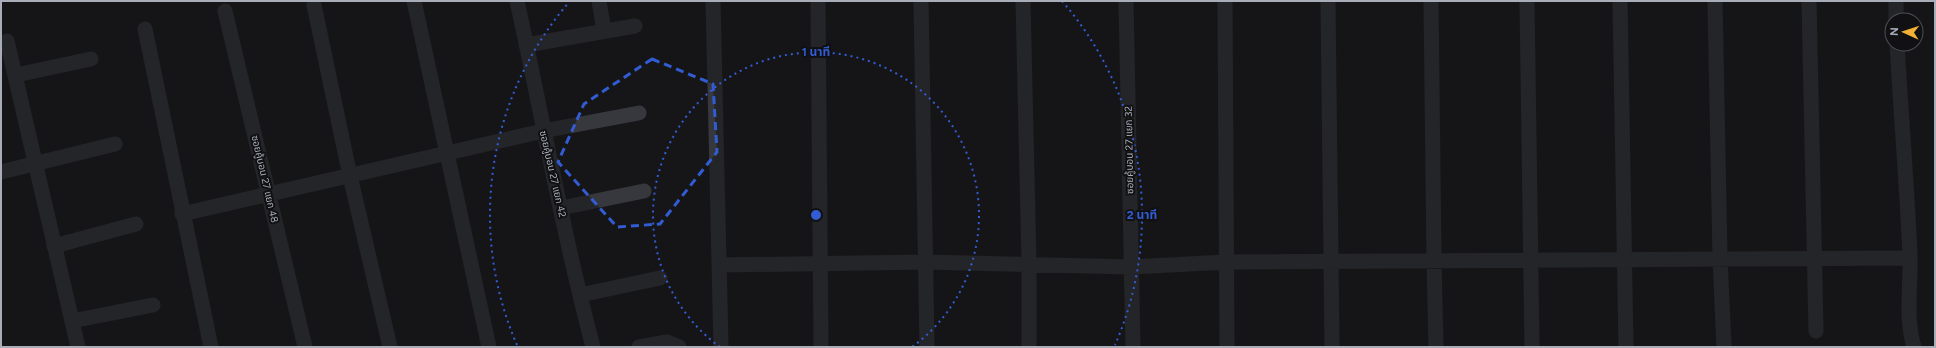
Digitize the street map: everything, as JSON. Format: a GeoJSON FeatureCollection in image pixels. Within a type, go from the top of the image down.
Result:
{"type":"FeatureCollection","features":[{"type":"Feature","properties":{"kind":"street"},"geometry":{"type":"LineString","coordinates":[[414,1],[489,347]]}},
{"type":"Feature","properties":{"kind":"street","name":"ซอยคู้บอน 27 แยก 42"},"geometry":{"type":"LineString","coordinates":[[517,1],[543,131],[593,347]]}},
{"type":"Feature","properties":{"kind":"street"},"geometry":{"type":"LineString","coordinates":[[599,1],[604,31]]}},
{"type":"Feature","properties":{"kind":"street"},"geometry":{"type":"LineString","coordinates":[[713,1],[721,347]]}},
{"type":"Feature","properties":{"kind":"street"},"geometry":{"type":"LineString","coordinates":[[818,1],[821,347]]}},
{"type":"Feature","properties":{"kind":"street"},"geometry":{"type":"LineString","coordinates":[[921,1],[927,347]]}},
{"type":"Feature","properties":{"kind":"street"},"geometry":{"type":"LineString","coordinates":[[1023,1],[1029,263],[1029,347]]}},
{"type":"Feature","properties":{"kind":"street","name":"ซอยคู้บอน 27 แยก 32"},"geometry":{"type":"LineString","coordinates":[[1126,1],[1133,347]]}},
{"type":"Feature","properties":{"kind":"street"},"geometry":{"type":"LineString","coordinates":[[1225,1],[1227,347]]}},
{"type":"Feature","properties":{"kind":"street"},"geometry":{"type":"LineString","coordinates":[[1328,1],[1332,347]]}},
{"type":"Feature","properties":{"kind":"street"},"geometry":{"type":"LineString","coordinates":[[1431,1],[1436,347]]}},
{"type":"Feature","properties":{"kind":"street"},"geometry":{"type":"LineString","coordinates":[[1527,1],[1532,347]]}},
{"type":"Feature","properties":{"kind":"street"},"geometry":{"type":"LineString","coordinates":[[1620,1],[1626,347]]}},
{"type":"Feature","properties":{"kind":"street"},"geometry":{"type":"LineString","coordinates":[[1715,1],[1720,258],[1724,347]]}},
{"type":"Feature","properties":{"kind":"street"},"geometry":{"type":"LineString","coordinates":[[1809,1],[1816,331]]}},
{"type":"Feature","properties":{"kind":"street"},"geometry":{"type":"LineString","coordinates":[[1896,1],[1896,12]]}},
{"type":"Feature","properties":{"kind":"street"},"geometry":{"type":"LineString","coordinates":[[314,5],[350,176],[390,347]]}},
{"type":"Feature","properties":{"kind":"street","name":"ซอยคู้บอน 27 แยก 48"},"geometry":{"type":"LineString","coordinates":[[225,11],[305,347]]}},
{"type":"Feature","properties":{"kind":"street"},"geometry":{"type":"LineString","coordinates":[[526,45],[635,26]]}},
{"type":"Feature","properties":{"kind":"street"},"geometry":{"type":"LineString","coordinates":[[145,29],[182,214],[211,347]]}},
{"type":"Feature","properties":{"kind":"street"},"geometry":{"type":"LineString","coordinates":[[7,41],[78,347]]}},
{"type":"Feature","properties":{"kind":"street"},"geometry":{"type":"LineString","coordinates":[[1897,52],[1910,258],[1909,312],[1911,336],[1914,347]]}},
{"type":"Feature","properties":{"kind":"street"},"geometry":{"type":"LineString","coordinates":[[16,75],[91,59]]}},
{"type":"Feature","properties":{"kind":"street"},"geometry":{"type":"LineString","coordinates":[[182,214],[543,131],[639,113]]}},
{"type":"Feature","properties":{"kind":"street"},"geometry":{"type":"LineString","coordinates":[[1,172],[115,144]]}},
{"type":"Feature","properties":{"kind":"street"},"geometry":{"type":"LineString","coordinates":[[561,208],[644,191]]}},
{"type":"Feature","properties":{"kind":"street"},"geometry":{"type":"LineString","coordinates":[[54,246],[136,224]]}},
{"type":"Feature","properties":{"kind":"street"},"geometry":{"type":"LineString","coordinates":[[719,265],[926,262],[1029,263],[1132,267],[1226,262],[1330,263],[1434,260],[1625,258],[1910,258]]}},
{"type":"Feature","properties":{"kind":"street"},"geometry":{"type":"LineString","coordinates":[[580,296],[660,278]]}},
{"type":"Feature","properties":{"kind":"street"},"geometry":{"type":"LineString","coordinates":[[72,321],[153,305]]}},
{"type":"Feature","properties":{"kind":"street"},"geometry":{"type":"LineString","coordinates":[[640,347],[671,345]]}},
{"type":"Feature","properties":{"kind":"highlighted area"},"geometry":{"type":"Polygon","coordinates":[[[652,59],[713,84],[717,152],[660,224],[617,227],[558,162],[584,104],[652,59]]]}}]}
